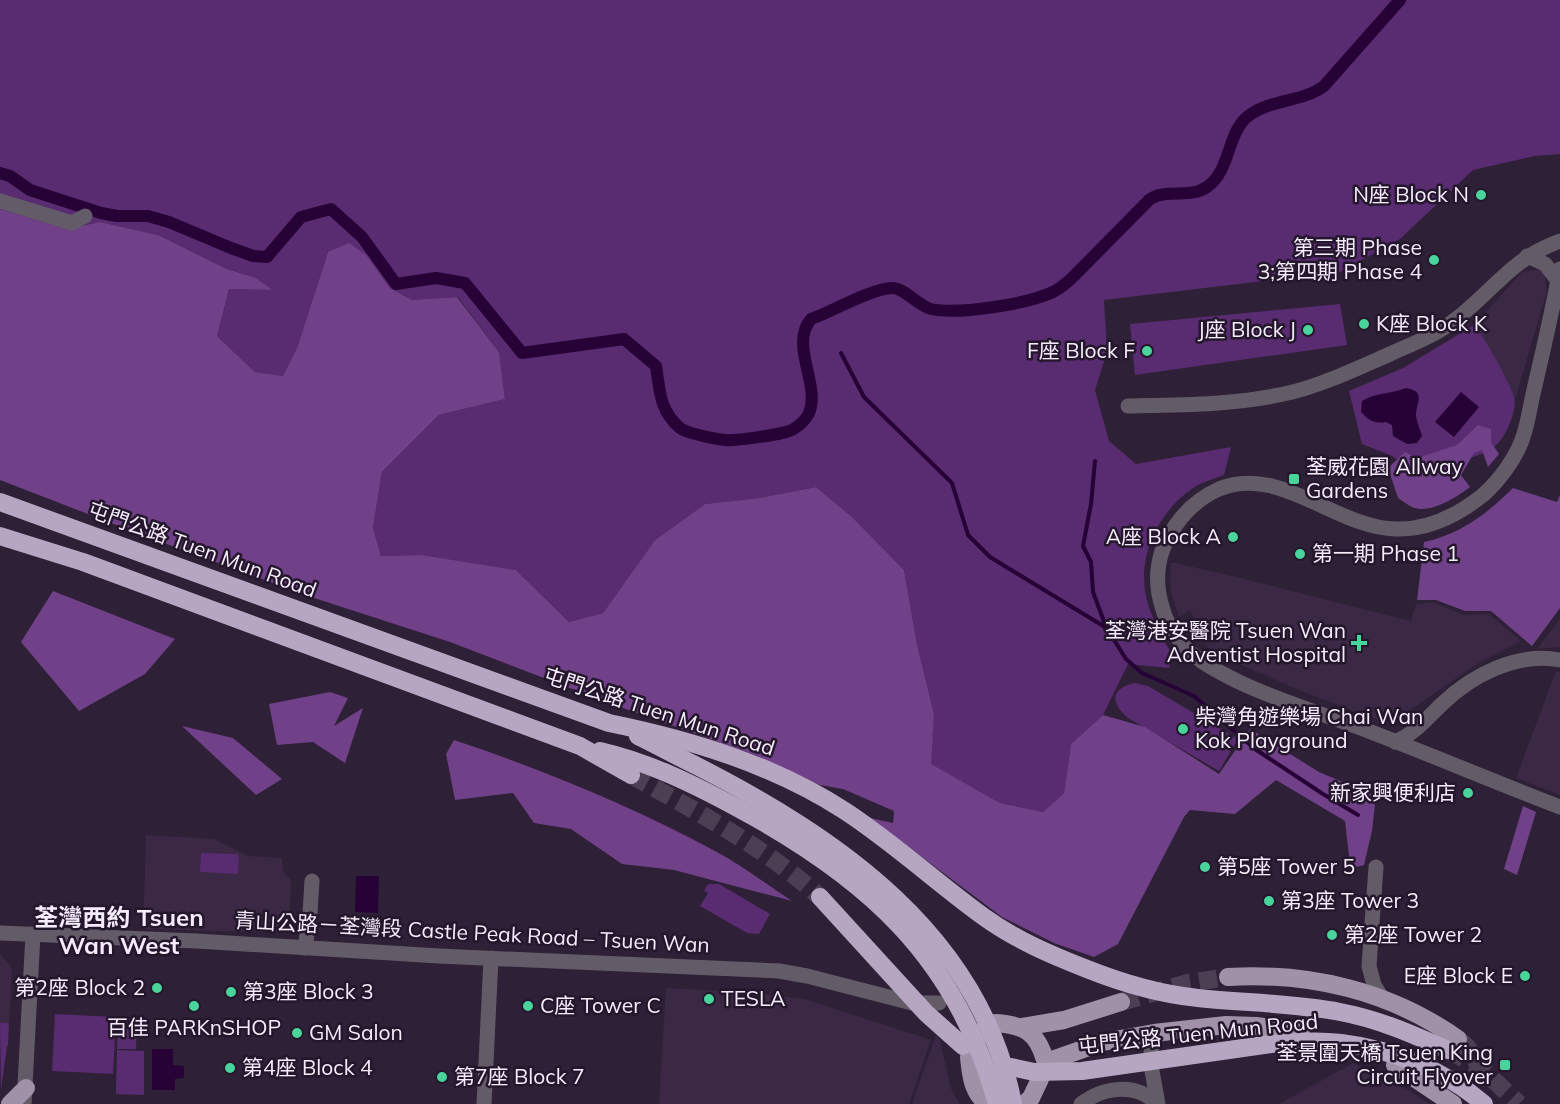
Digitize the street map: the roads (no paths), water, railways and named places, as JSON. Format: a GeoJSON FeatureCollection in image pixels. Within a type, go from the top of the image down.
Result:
{"type":"FeatureCollection","features":[{"type":"Feature","properties":{"kind":"highway","name":"屯門公路 Tuen Mun Road"},"geometry":{"type":"LineString","coordinates":[[0,502],[609,723],[702,746],[753,764],[803,787],[867,826],[986,918],[1016,937],[1088,970],[1161,993],[1340,1012],[1383,1022],[1453,1044]]}},
{"type":"Feature","properties":{"kind":"highway"},"geometry":{"type":"LineString","coordinates":[[0,536],[83,562],[580,746],[640,762],[709,792],[799,843],[849,879],[886,899],[934,940],[967,986],[994,1041],[1013,1104]]}},
{"type":"Feature","properties":{"kind":"highway"},"geometry":{"type":"LineString","coordinates":[[609,723],[718,777],[807,828],[856,862],[886,899],[963,1013],[982,1056],[997,1104]]}},
{"type":"Feature","properties":{"kind":"highway"},"geometry":{"type":"LineString","coordinates":[[580,746],[631,775]]}},
{"type":"Feature","properties":{"kind":"highway"},"geometry":{"type":"LineString","coordinates":[[820,897],[926,1013],[969,1048]]}},
{"type":"Feature","properties":{"kind":"highway","name":"屯門公路 Tuen Mun Road"},"geometry":{"type":"LineString","coordinates":[[1011,1067],[1034,1072],[1082,1071],[1271,1044],[1340,1043],[1380,1051],[1416,1063],[1456,1084],[1484,1104]]}},
{"type":"Feature","properties":{"kind":"main road"},"geometry":{"type":"LineString","coordinates":[[1228,977],[1286,977],[1352,989],[1412,1010],[1453,1044]]}},
{"type":"Feature","properties":{"kind":"main road"},"geometry":{"type":"LineString","coordinates":[[982,1102],[971,1077],[969,1048],[983,1031],[996,1023],[1022,1027],[1064,1020],[1121,1002]]}},
{"type":"Feature","properties":{"kind":"main road"},"geometry":{"type":"LineString","coordinates":[[1022,1027],[1033,1035],[1048,1060],[1103,1042],[1154,1033],[1226,1025],[1301,1032]]}},
{"type":"Feature","properties":{"kind":"main road"},"geometry":{"type":"LineString","coordinates":[[1395,1065],[1453,1104]]}},
{"type":"Feature","properties":{"kind":"main road"},"geometry":{"type":"LineString","coordinates":[[1029,1102],[1040,1079]]}},
{"type":"Feature","properties":{"kind":"main road"},"geometry":{"type":"LineString","coordinates":[[10,1104],[25,1096]]}},
{"type":"Feature","properties":{"kind":"street"},"geometry":{"type":"LineString","coordinates":[[0,201],[72,223],[86,216]]}},
{"type":"Feature","properties":{"kind":"street"},"geometry":{"type":"LineString","coordinates":[[1128,406],[1229,403],[1289,393],[1360,367],[1434,334],[1455,320],[1513,266],[1527,256],[1560,240]]}},
{"type":"Feature","properties":{"kind":"street"},"geometry":{"type":"LineString","coordinates":[[1527,256],[1545,264],[1559,275],[1522,440],[1495,483],[1483,495],[1459,512],[1433,525],[1414,529],[1387,529],[1366,525],[1283,490],[1250,483],[1234,484],[1206,495],[1195,503],[1176,524],[1160,555],[1157,586],[1165,616],[1183,645],[1196,657],[1221,673],[1252,688],[1429,754],[1560,807]]}},
{"type":"Feature","properties":{"kind":"street"},"geometry":{"type":"LineString","coordinates":[[1395,742],[1406,738],[1429,720],[1439,706],[1470,682],[1494,669],[1534,658],[1560,660]]}},
{"type":"Feature","properties":{"kind":"street"},"geometry":{"type":"LineString","coordinates":[[1429,720],[1425,736],[1429,754]]}},
{"type":"Feature","properties":{"kind":"street"},"geometry":{"type":"LineString","coordinates":[[1376,867],[1370,966],[1374,985],[1382,998]]}},
{"type":"Feature","properties":{"kind":"street"},"geometry":{"type":"LineString","coordinates":[[305,948],[312,881]]}},
{"type":"Feature","properties":{"kind":"street","name":"青山公路－荃灣段 Castle Peak Road – Tsuen Wan"},"geometry":{"type":"LineString","coordinates":[[0,933],[779,971],[912,1003],[939,1003]]}},
{"type":"Feature","properties":{"kind":"street"},"geometry":{"type":"LineString","coordinates":[[25,1096],[33,934]]}},
{"type":"Feature","properties":{"kind":"street"},"geometry":{"type":"LineString","coordinates":[[484,1104],[491,958]]}},
{"type":"Feature","properties":{"kind":"street"},"geometry":{"type":"LineString","coordinates":[[1352,989],[1360,982],[1370,966]]}},
{"type":"Feature","properties":{"kind":"street"},"geometry":{"type":"LineString","coordinates":[[1154,1033],[1150,1060],[1158,1104]]}},
{"type":"Feature","properties":{"kind":"street"},"geometry":{"type":"LineString","coordinates":[[1081,1104],[1097,1093],[1124,1089],[1146,1094],[1158,1104]]}},
{"type":"Feature","properties":{"kind":"waterway"},"geometry":{"type":"LineString","coordinates":[[0,173],[10,176],[30,190],[101,213],[117,216],[148,216],[169,222],[253,256],[267,257],[301,217],[331,209],[362,237],[396,284],[436,278],[465,283],[522,353],[624,339],[656,366],[664,407],[680,428],[694,434],[720,439],[747,439],[789,431],[808,416],[812,402],[803,341],[805,329],[811,319],[863,296],[892,288],[902,291],[931,309],[958,311],[1027,301],[1056,290],[1072,278],[1150,199],[1164,194],[1200,191],[1207,187],[1221,171],[1237,130],[1243,121],[1260,109],[1307,95],[1324,86],[1400,0]]}},
{"type":"Feature","properties":{"kind":"waterway"},"geometry":{"type":"LineString","coordinates":[[841,353],[864,397],[952,483],[968,535],[990,557],[1105,627]]}},
{"type":"Feature","properties":{"kind":"waterway"},"geometry":{"type":"LineString","coordinates":[[1095,461],[1091,504],[1083,546],[1091,562],[1093,592],[1106,627],[1126,659],[1142,673],[1194,696],[1255,749],[1358,815]]}},
{"type":"Feature","properties":{"kind":"tunnel"},"geometry":{"type":"LineString","coordinates":[[631,775],[753,846],[820,897]]}},
{"type":"Feature","properties":{"kind":"tunnel"},"geometry":{"type":"LineString","coordinates":[[1121,1002],[1188,983],[1228,977]]}},
{"type":"Feature","properties":{"kind":"tunnel"},"geometry":{"type":"LineString","coordinates":[[1458,1039],[1467,1047],[1480,1067]]}},
{"type":"Feature","properties":{"kind":"tunnel"},"geometry":{"type":"LineString","coordinates":[[1448,1050],[1480,1067],[1519,1104]]}},
{"type":"Feature","properties":{"kind":"place","name":"N座 Block N"},"geometry":{"type":"Point","coordinates":[1481,195]}},
{"type":"Feature","properties":{"kind":"place","name":"第三期 Phase 3;第四期 Phase 4"},"geometry":{"type":"Point","coordinates":[1434,260]}},
{"type":"Feature","properties":{"kind":"place","name":"K座 Block K"},"geometry":{"type":"Point","coordinates":[1364,324]}},
{"type":"Feature","properties":{"kind":"place","name":"J座 Block J"},"geometry":{"type":"Point","coordinates":[1308,330]}},
{"type":"Feature","properties":{"kind":"place","name":"F座 Block F"},"geometry":{"type":"Point","coordinates":[1147,351]}},
{"type":"Feature","properties":{"kind":"place","name":"荃威花園 Allway Gardens"},"geometry":{"type":"Point","coordinates":[1294,479]}},
{"type":"Feature","properties":{"kind":"place","name":"A座 Block A"},"geometry":{"type":"Point","coordinates":[1233,537]}},
{"type":"Feature","properties":{"kind":"place","name":"第一期 Phase 1"},"geometry":{"type":"Point","coordinates":[1300,554]}},
{"type":"Feature","properties":{"kind":"place","name":"荃灣港安醫院 Tsuen Wan Adventist Hospital"},"geometry":{"type":"Point","coordinates":[1359,643]}},
{"type":"Feature","properties":{"kind":"place","name":"柴灣角遊樂場 Chai Wan Kok Playground"},"geometry":{"type":"Point","coordinates":[1183,729]}},
{"type":"Feature","properties":{"kind":"place","name":"新家興便利店"},"geometry":{"type":"Point","coordinates":[1468,793]}},
{"type":"Feature","properties":{"kind":"place","name":"第5座 Tower 5"},"geometry":{"type":"Point","coordinates":[1205,867]}},
{"type":"Feature","properties":{"kind":"place","name":"第3座 Tower 3"},"geometry":{"type":"Point","coordinates":[1269,901]}},
{"type":"Feature","properties":{"kind":"place","name":"第2座 Tower 2"},"geometry":{"type":"Point","coordinates":[1332,935]}},
{"type":"Feature","properties":{"kind":"place","name":"E座 Block E"},"geometry":{"type":"Point","coordinates":[1525,976]}},
{"type":"Feature","properties":{"kind":"place","name":"第2座 Block 2"},"geometry":{"type":"Point","coordinates":[157,988]}},
{"type":"Feature","properties":{"kind":"place","name":"第3座 Block 3"},"geometry":{"type":"Point","coordinates":[231,992]}},
{"type":"Feature","properties":{"kind":"place","name":"TESLA"},"geometry":{"type":"Point","coordinates":[709,999]}},
{"type":"Feature","properties":{"kind":"place","name":"百佳 PARKnSHOP"},"geometry":{"type":"Point","coordinates":[194,1006]}},
{"type":"Feature","properties":{"kind":"place","name":"C座 Tower C"},"geometry":{"type":"Point","coordinates":[528,1006]}},
{"type":"Feature","properties":{"kind":"place","name":"GM Salon"},"geometry":{"type":"Point","coordinates":[297,1033]}},
{"type":"Feature","properties":{"kind":"place","name":"荃景圍天橋 Tsuen King Circuit Flyover"},"geometry":{"type":"Point","coordinates":[1505,1065]}},
{"type":"Feature","properties":{"kind":"place","name":"第4座 Block 4"},"geometry":{"type":"Point","coordinates":[230,1068]}},
{"type":"Feature","properties":{"kind":"place","name":"第7座 Block 7"},"geometry":{"type":"Point","coordinates":[442,1077]}},
{"type":"Feature","properties":{"kind":"district","name":"荃灣西約 Tsuen Wan West"},"geometry":{"type":"Point","coordinates":[119,932]}}]}
